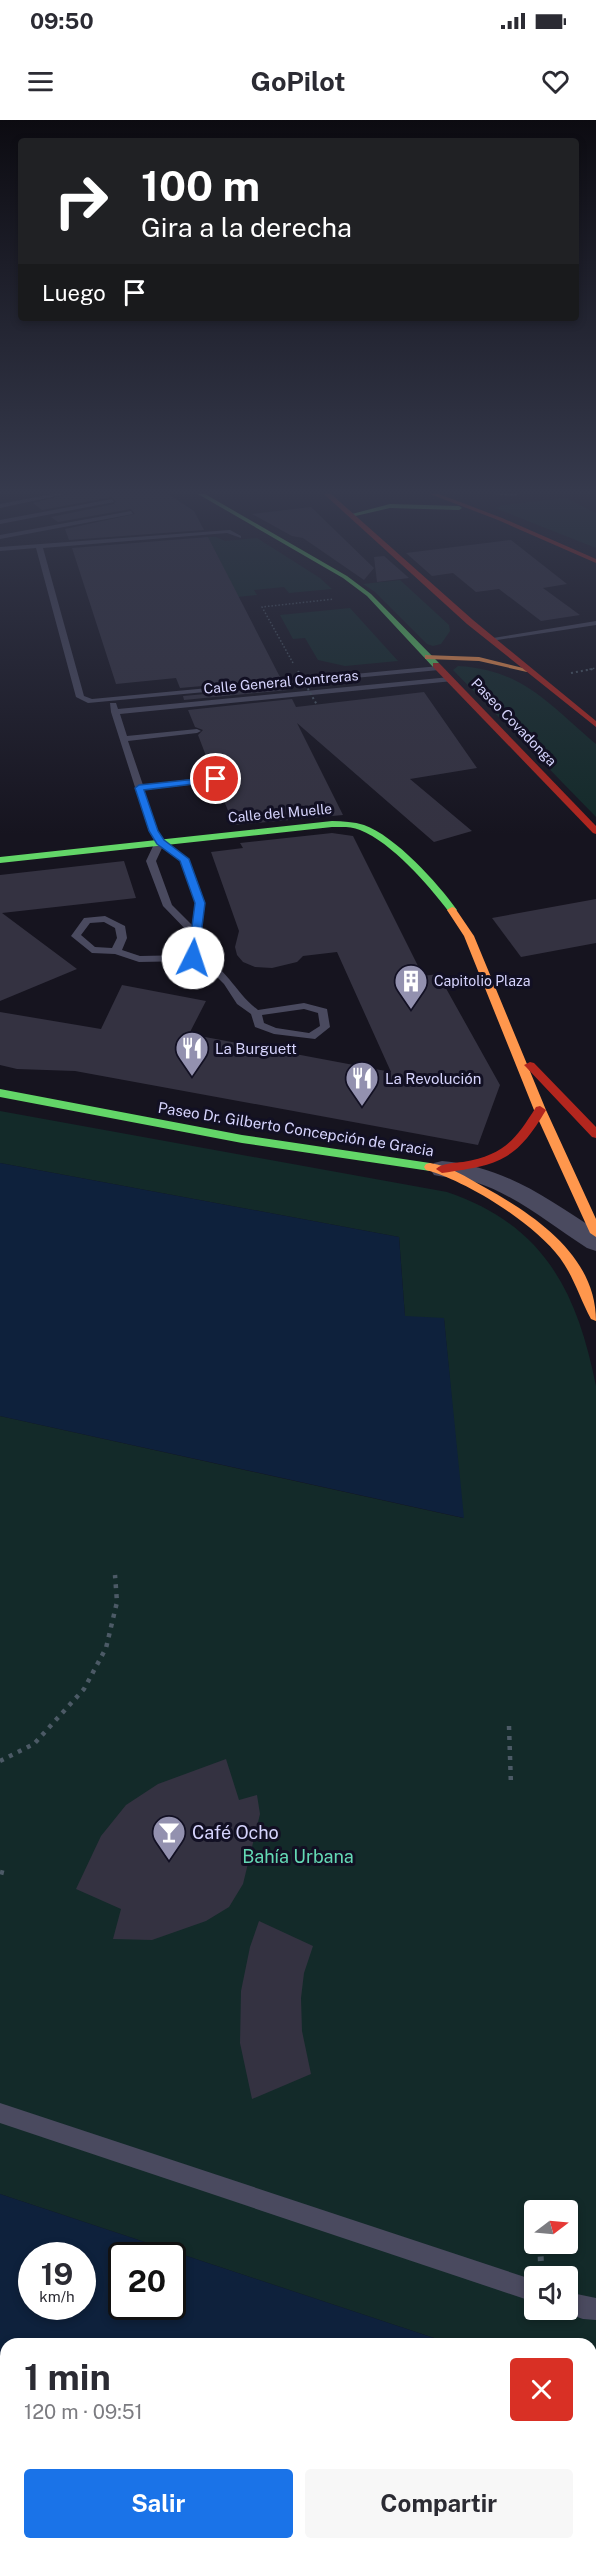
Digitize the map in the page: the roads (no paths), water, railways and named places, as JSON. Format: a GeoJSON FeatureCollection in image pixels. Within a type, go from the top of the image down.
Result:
{"type":"FeatureCollection","features":[{"type":"Feature","properties":{"kind":"main road","name":"Paseo Covadonga"},"geometry":{"type":"LineString","coordinates":[[381,607],[596,831]]}},
{"type":"Feature","properties":{"kind":"main road"},"geometry":{"type":"LineString","coordinates":[[454,607],[527,670],[590,715],[596,725]]}},
{"type":"Feature","properties":{"kind":"main road"},"geometry":{"type":"LineString","coordinates":[[428,657],[461,642],[470,635],[470,622]]}},
{"type":"Feature","properties":{"kind":"main road"},"geometry":{"type":"LineString","coordinates":[[428,657],[479,659],[527,670]]}},
{"type":"Feature","properties":{"kind":"main road","name":"Calle del Muelle"},"geometry":{"type":"LineString","coordinates":[[0,860],[332,824],[354,825],[366,829],[402,855],[447,902],[469,936],[540,1110],[596,1233]]}},
{"type":"Feature","properties":{"kind":"main road","name":"Calle del Muelle"},"geometry":{"type":"LineString","coordinates":[[515,1048],[596,1134]]}},
{"type":"Feature","properties":{"kind":"main road","name":"Paseo Dr. Gilberto Concepción de Gracia"},"geometry":{"type":"LineString","coordinates":[[0,1093],[242,1139],[442,1169],[512,1209],[543,1231],[563,1252],[578,1275],[596,1316]]}},
{"type":"Feature","properties":{"kind":"main road"},"geometry":{"type":"LineString","coordinates":[[442,1169],[495,1160],[506,1155],[519,1146],[540,1110]]}},
{"type":"Feature","properties":{"kind":"street"},"geometry":{"type":"LineString","coordinates":[[442,1169],[470,1172],[493,1180],[596,1242]]}},
{"type":"Feature","properties":{"kind":"lane","name":"Calle General Contreras"},"geometry":{"type":"LineString","coordinates":[[56,607],[80,697],[91,701],[439,668]]}},
{"type":"Feature","properties":{"kind":"lane"},"geometry":{"type":"LineString","coordinates":[[490,639],[596,623]]}},
{"type":"Feature","properties":{"kind":"lane","name":"Calle General Contreras"},"geometry":{"type":"LineString","coordinates":[[115,712],[450,680]]}},
{"type":"Feature","properties":{"kind":"lane"},"geometry":{"type":"LineString","coordinates":[[112,700],[153,831],[160,842],[184,859],[200,903],[193,958]]}},
{"type":"Feature","properties":{"kind":"lane"},"geometry":{"type":"LineString","coordinates":[[124,739],[197,731]]}},
{"type":"Feature","properties":{"kind":"lane"},"geometry":{"type":"LineString","coordinates":[[139,788],[216,779]]}},
{"type":"Feature","properties":{"kind":"lane"},"geometry":{"type":"LineString","coordinates":[[160,842],[151,861],[163,893],[168,906],[195,934]]}},
{"type":"Feature","properties":{"kind":"lane"},"geometry":{"type":"LineString","coordinates":[[116,951],[122,938],[120,926],[105,920],[87,920],[76,936],[92,950],[116,951],[139,959],[193,958],[210,964],[228,982],[241,1002],[256,1013],[260,1025],[274,1031],[311,1037],[325,1027],[322,1011],[304,1006],[256,1013]]}},
{"type":"Feature","properties":{"kind":"lane"},"geometry":{"type":"LineString","coordinates":[[0,2113],[524,2288]]}},
{"type":"Feature","properties":{"kind":"lane"},"geometry":{"type":"LineString","coordinates":[[578,2306],[596,2309]]}},
{"type":"Feature","properties":{"kind":"water"},"geometry":{"type":"Polygon","coordinates":[[[0,1163],[399,1237],[405,1316],[444,1318],[464,1518],[0,1416],[0,1163]]]}},
{"type":"Feature","properties":{"kind":"water"},"geometry":{"type":"Polygon","coordinates":[[[0,2194],[145,2242],[108,2242],[108,2320],[186,2320],[186,2256],[434,2338],[0,2338],[0,2194]]]}},
{"type":"Feature","properties":{"kind":"place","name":"Capitolio Plaza"},"geometry":{"type":"Point","coordinates":[411,1010]}},
{"type":"Feature","properties":{"kind":"place","name":"La Burguett"},"geometry":{"type":"Point","coordinates":[192,1077]}},
{"type":"Feature","properties":{"kind":"place","name":"La Revolución"},"geometry":{"type":"Point","coordinates":[362,1107]}},
{"type":"Feature","properties":{"kind":"place","name":"Café Ocho"},"geometry":{"type":"Point","coordinates":[169,1861]}},
{"type":"Feature","properties":{"kind":"park label","name":"Bahía Urbana"},"geometry":{"type":"Point","coordinates":[298,1856]}}]}
